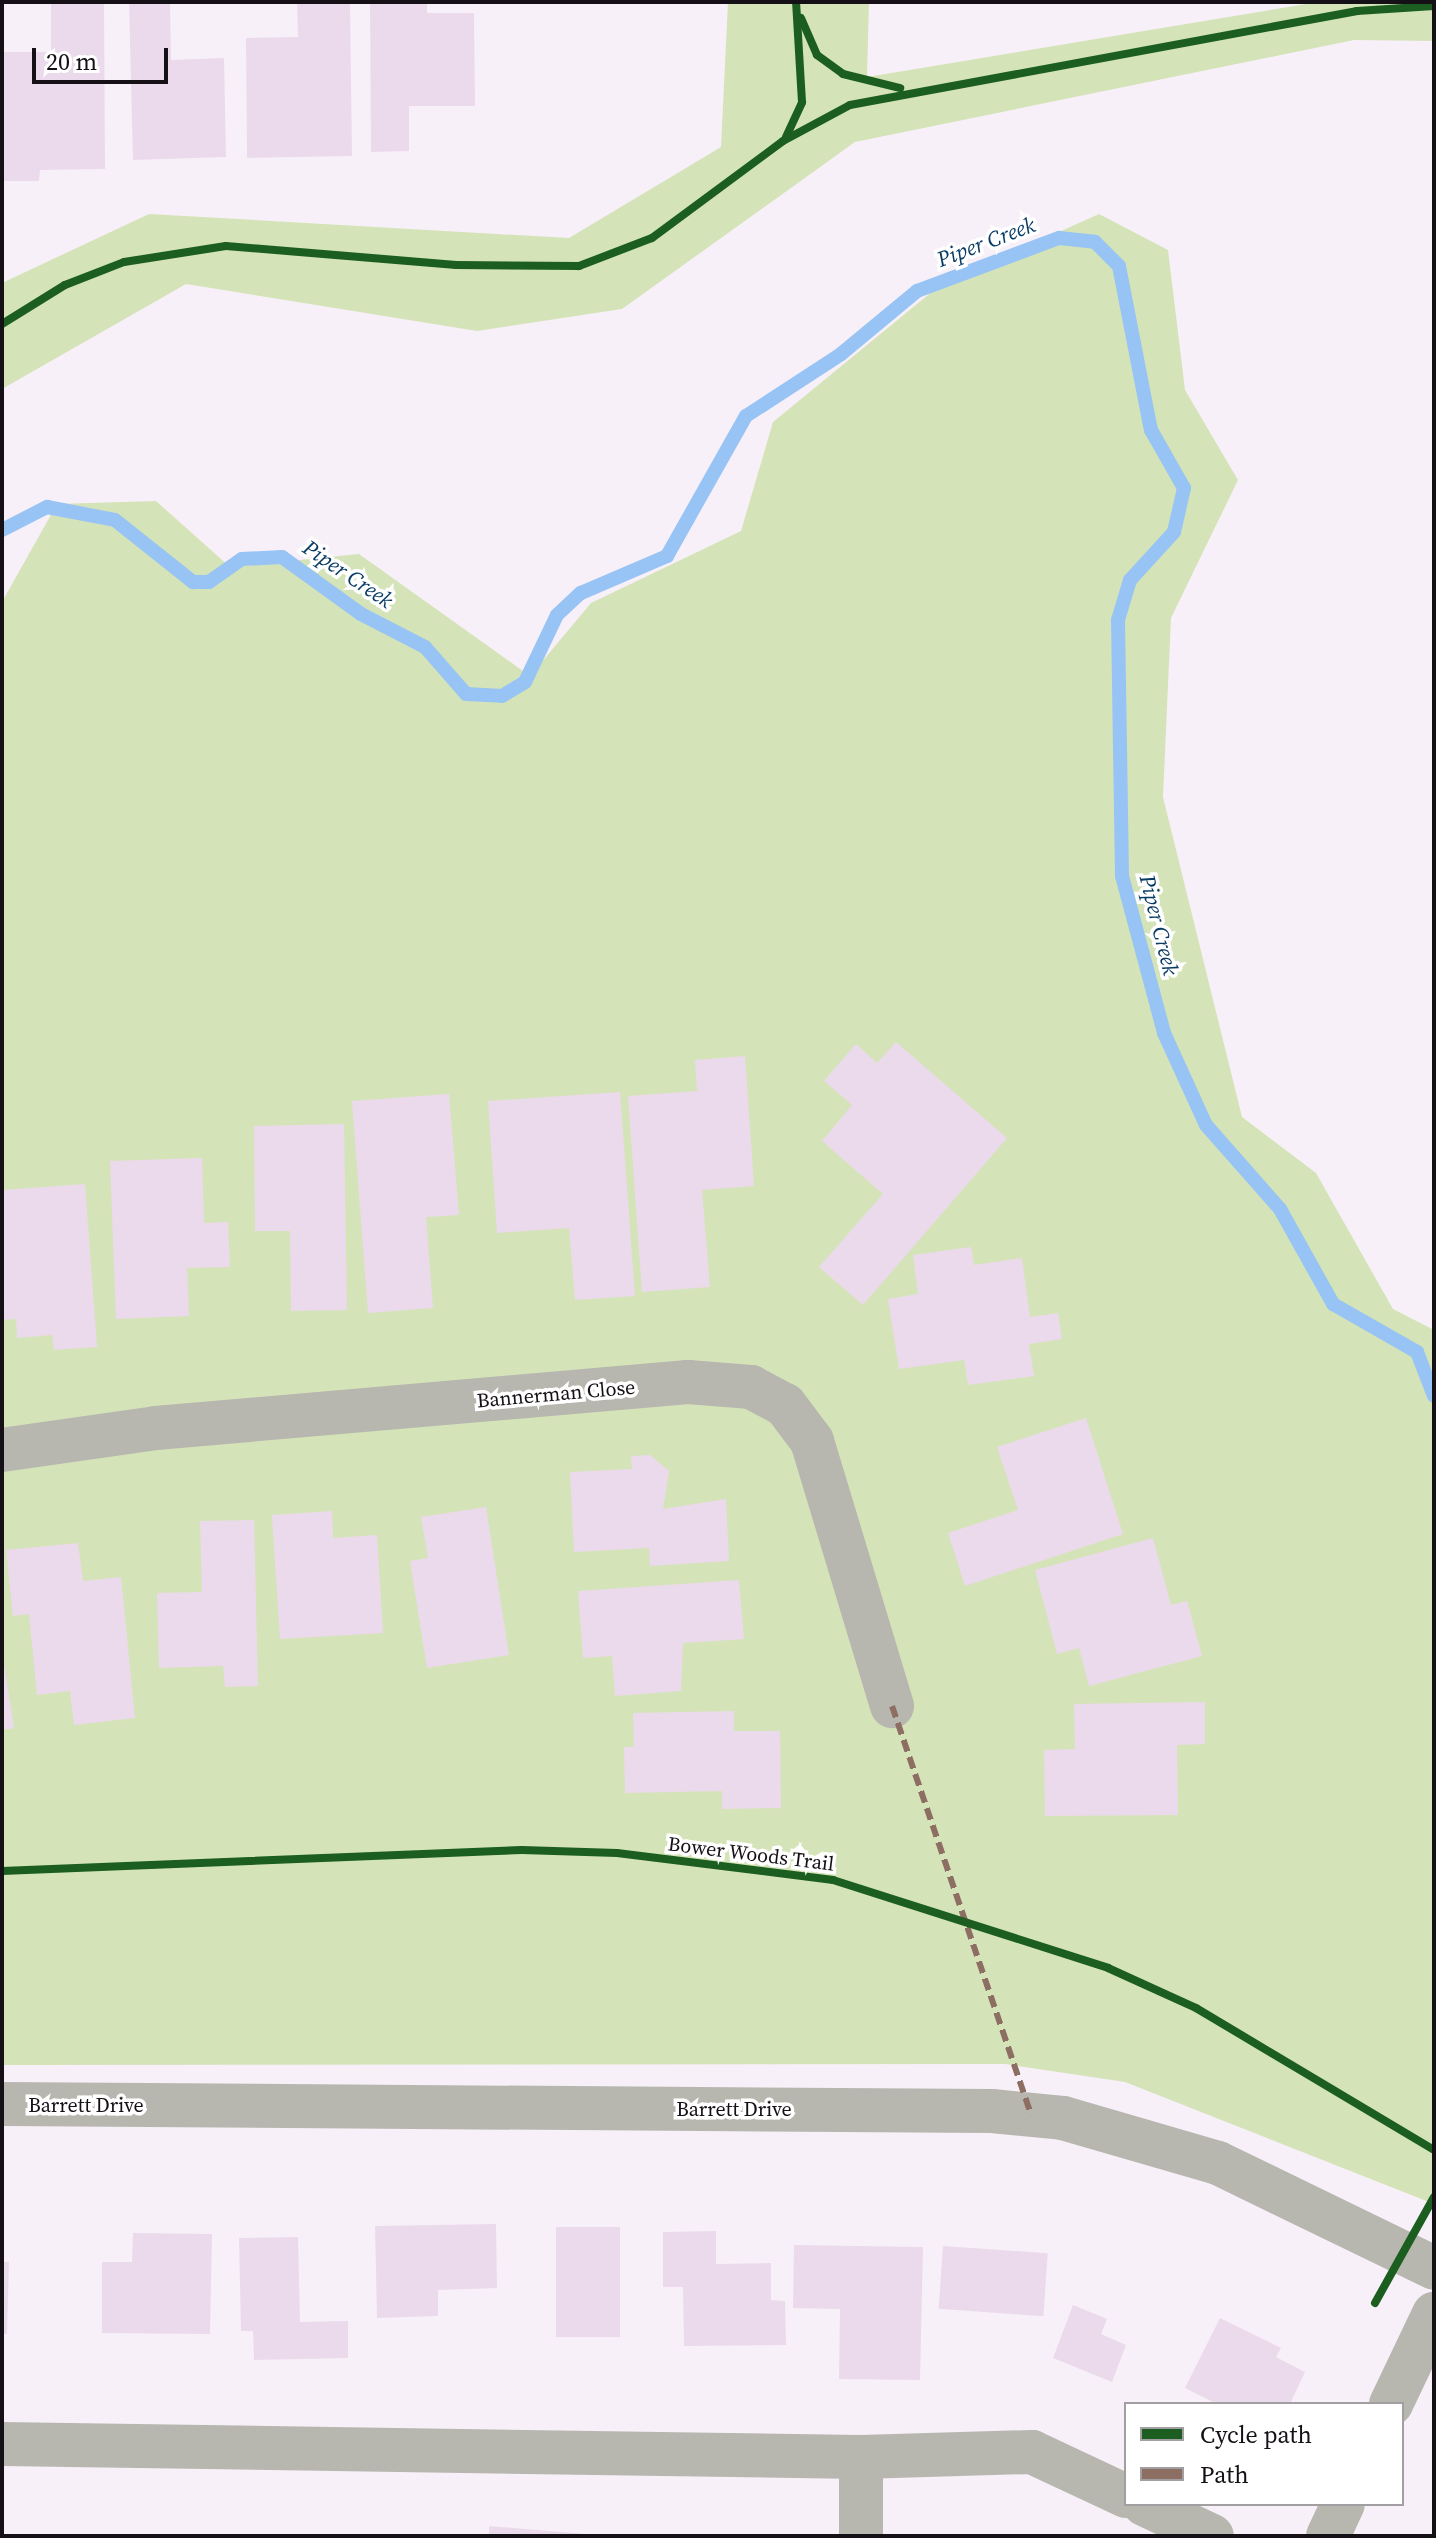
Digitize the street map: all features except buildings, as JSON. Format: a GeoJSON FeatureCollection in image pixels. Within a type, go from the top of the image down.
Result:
{"type":"FeatureCollection","features":[{"type":"Feature","properties":{"kind":"street","name":"Bannerman Close"},"geometry":{"type":"LineString","coordinates":[[2,1450],[156,1428],[688,1382],[751,1387],[785,1405],[812,1441],[892,1706]]}},
{"type":"Feature","properties":{"kind":"street","name":"Barrett Drive"},"geometry":{"type":"LineString","coordinates":[[2,2104],[992,2111],[1063,2118],[1218,2163],[1434,2268]]}},
{"type":"Feature","properties":{"kind":"street"},"geometry":{"type":"LineString","coordinates":[[1392,2402],[1434,2314]]}},
{"type":"Feature","properties":{"kind":"street"},"geometry":{"type":"LineString","coordinates":[[2,2444],[861,2457],[1032,2452],[1124,2495]]}},
{"type":"Feature","properties":{"kind":"street"},"geometry":{"type":"LineString","coordinates":[[861,2457],[861,2536]]}},
{"type":"Feature","properties":{"kind":"street"},"geometry":{"type":"LineString","coordinates":[[1148,2506],[1212,2536]]}},
{"type":"Feature","properties":{"kind":"street"},"geometry":{"type":"LineString","coordinates":[[1328,2536],[1342,2506]]}},
{"type":"Feature","properties":{"kind":"green space"},"geometry":{"type":"Polygon","coordinates":[[[728,2],[869,2],[867,77],[1318,2],[1434,2],[1434,41],[1354,40],[855,142],[622,309],[477,331],[186,284],[2,389],[2,283],[149,214],[569,238],[721,147],[728,2]]]}},
{"type":"Feature","properties":{"kind":"green space"},"geometry":{"type":"Polygon","coordinates":[[[1099,214],[1168,250],[1185,390],[1238,480],[1171,618],[1163,797],[1242,1117],[1316,1173],[1393,1309],[1434,1330],[1434,2204],[1125,2082],[1005,2064],[2,2065],[2,602],[57,504],[156,501],[230,567],[359,554],[530,676],[591,603],[741,531],[773,422],[939,286],[1099,214]]]}},
{"type":"Feature","properties":{"kind":"waterway","name":"Piper Creek"},"geometry":{"type":"LineString","coordinates":[[2,530],[47,507],[115,520],[193,582],[209,582],[242,559],[282,557],[361,614],[425,647],[466,694],[502,696],[525,682],[557,615],[581,593],[667,556],[746,416],[841,354],[917,291],[1059,238],[1095,242],[1119,266],[1151,430],[1184,488],[1174,532],[1130,580],[1118,620],[1122,876],[1164,1033],[1206,1125],[1280,1209],[1333,1304],[1417,1352],[1434,1396]]}},
{"type":"Feature","properties":{"kind":"marked path"},"geometry":{"type":"LineString","coordinates":[[892,1706],[1031,2115]]}},
{"type":"Feature","properties":{"kind":"cycle path"},"geometry":{"type":"LineString","coordinates":[[786,137],[802,102],[796,2]]}},
{"type":"Feature","properties":{"kind":"cycle path"},"geometry":{"type":"LineString","coordinates":[[2,324],[65,285],[124,262],[226,246],[456,265],[579,266],[652,238],[783,141],[850,105],[1357,11],[1434,6]]}},
{"type":"Feature","properties":{"kind":"cycle path"},"geometry":{"type":"LineString","coordinates":[[801,18],[817,55],[843,74],[900,88]]}},
{"type":"Feature","properties":{"kind":"cycle path","name":"Bower Woods Trail"},"geometry":{"type":"LineString","coordinates":[[2,1871],[522,1850],[617,1853],[833,1880],[1108,1968],[1196,2008],[1434,2150]]}},
{"type":"Feature","properties":{"kind":"cycle path"},"geometry":{"type":"LineString","coordinates":[[1375,2303],[1434,2197]]}}]}
